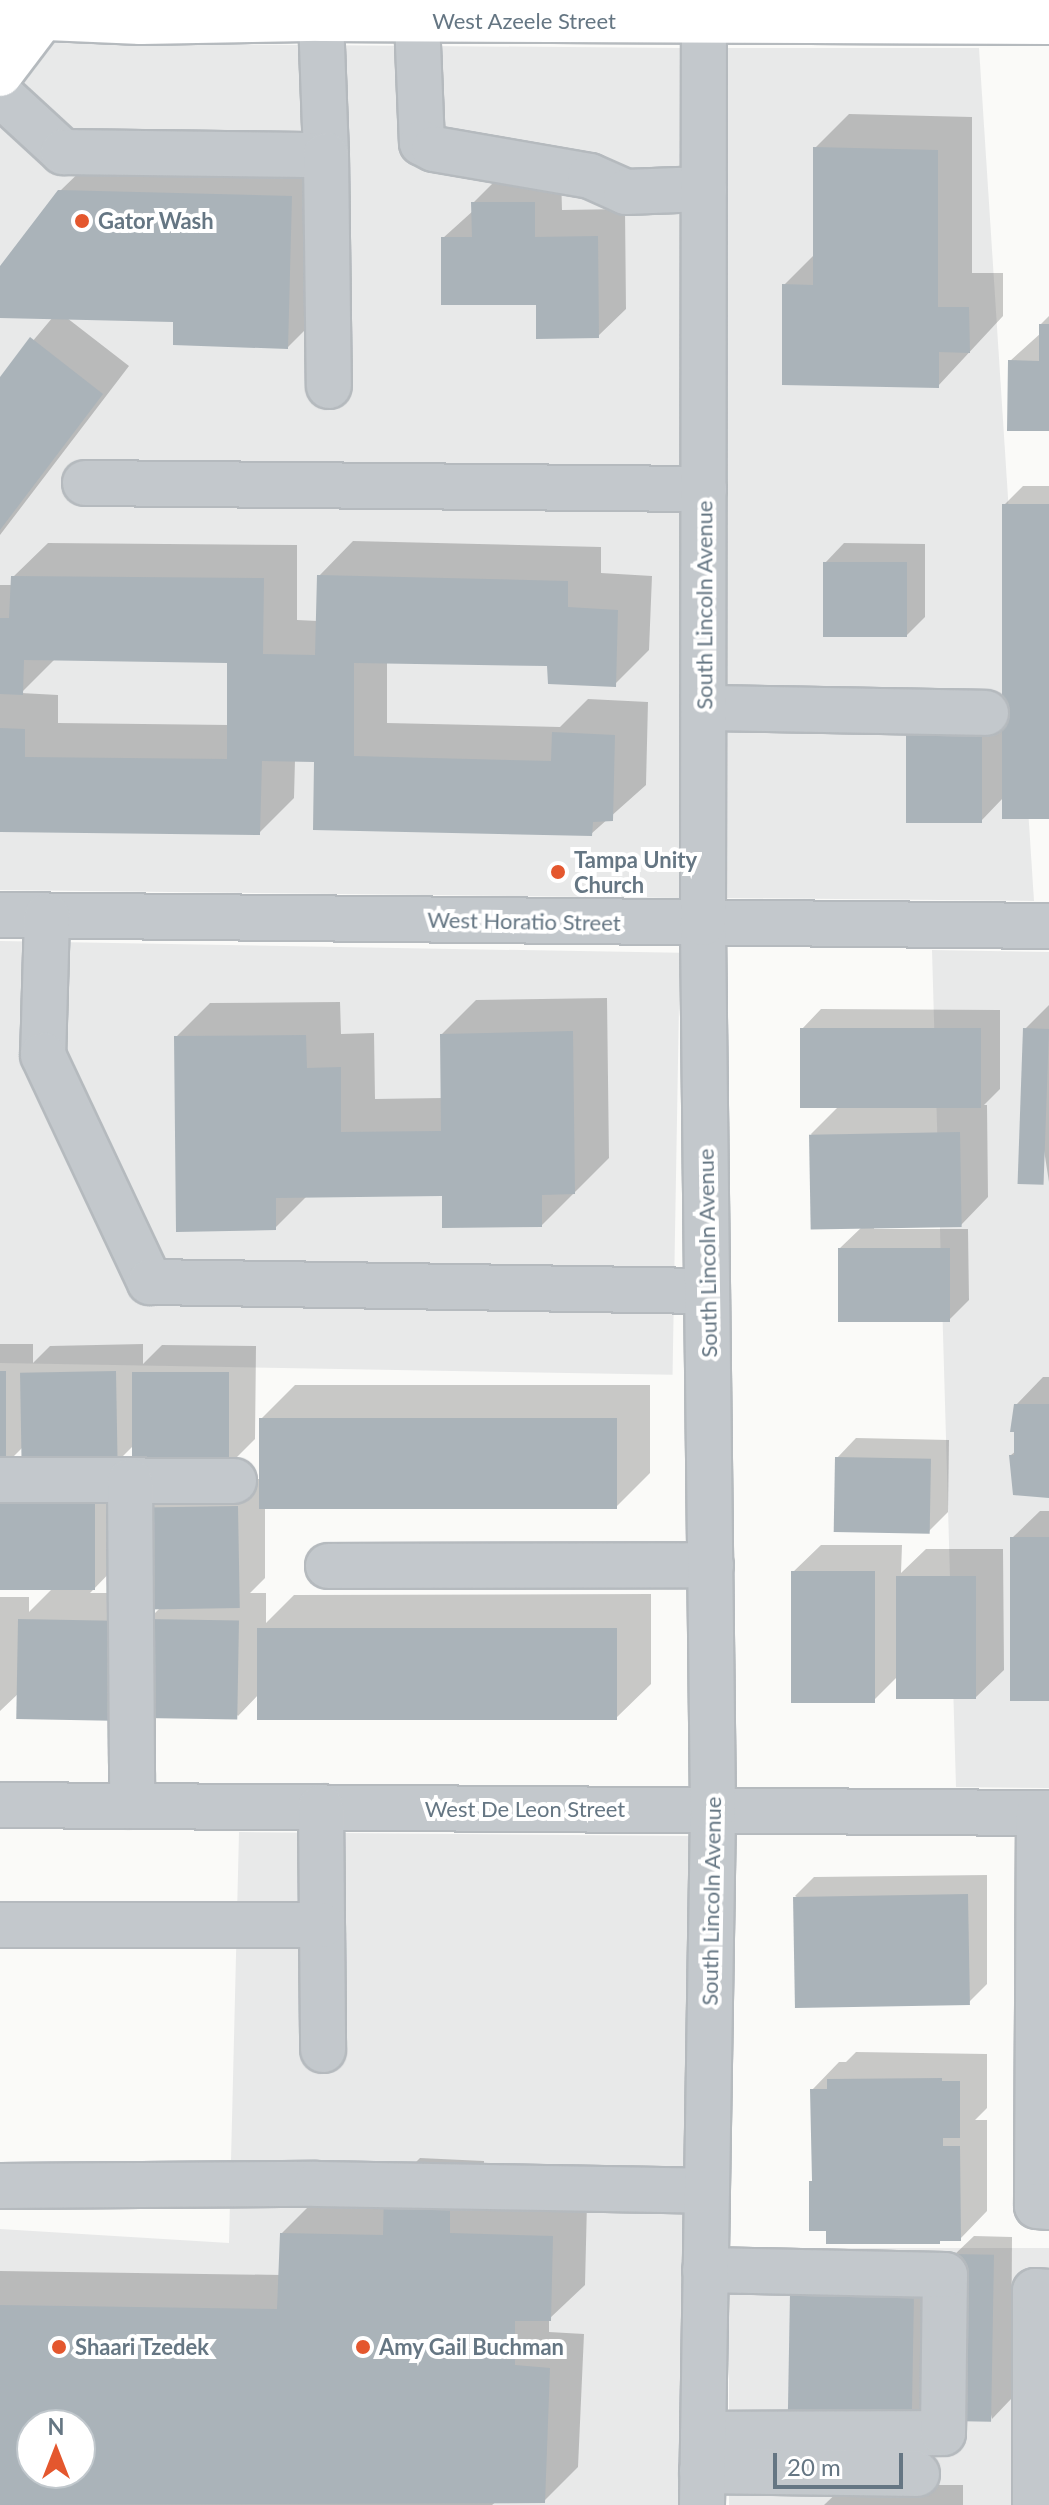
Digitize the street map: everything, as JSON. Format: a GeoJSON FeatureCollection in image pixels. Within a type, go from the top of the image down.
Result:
{"type":"FeatureCollection","features":[{"type":"Feature","properties":{"kind":"main road","name":"West Azeele Street"},"geometry":{"type":"LineString","coordinates":[[0,16],[42,6],[141,22],[417,20],[704,11],[1049,22]]}},
{"type":"Feature","properties":{"kind":"main road"},"geometry":{"type":"LineString","coordinates":[[0,74],[42,6]]}},
{"type":"Feature","properties":{"kind":"street","name":"South Lincoln Avenue"},"geometry":{"type":"LineString","coordinates":[[702,2470],[713,1810],[703,923],[704,11]]}},
{"type":"Feature","properties":{"kind":"street"},"geometry":{"type":"LineString","coordinates":[[321,19],[329,386]]}},
{"type":"Feature","properties":{"kind":"street"},"geometry":{"type":"LineString","coordinates":[[417,20],[422,143],[434,149],[590,176],[626,192],[704,189]]}},
{"type":"Feature","properties":{"kind":"street"},"geometry":{"type":"LineString","coordinates":[[0,94],[63,152],[326,155]]}},
{"type":"Feature","properties":{"kind":"street"},"geometry":{"type":"LineString","coordinates":[[85,483],[704,489]]}},
{"type":"Feature","properties":{"kind":"street"},"geometry":{"type":"LineString","coordinates":[[704,708],[986,713]]}},
{"type":"Feature","properties":{"kind":"street","name":"West Horatio Street"},"geometry":{"type":"LineString","coordinates":[[0,915],[1049,926]]}},
{"type":"Feature","properties":{"kind":"street"},"geometry":{"type":"LineString","coordinates":[[47,916],[43,1055],[150,1282],[707,1291]]}},
{"type":"Feature","properties":{"kind":"street"},"geometry":{"type":"LineString","coordinates":[[0,1480],[234,1481]]}},
{"type":"Feature","properties":{"kind":"street"},"geometry":{"type":"LineString","coordinates":[[130,1481],[132,1806]]}},
{"type":"Feature","properties":{"kind":"street"},"geometry":{"type":"LineString","coordinates":[[328,1566],[711,1565]]}},
{"type":"Feature","properties":{"kind":"street","name":"West De Leon Street"},"geometry":{"type":"LineString","coordinates":[[0,1805],[1044,1813]]}},
{"type":"Feature","properties":{"kind":"street"},"geometry":{"type":"LineString","coordinates":[[321,1807],[323,2050]]}},
{"type":"Feature","properties":{"kind":"street"},"geometry":{"type":"LineString","coordinates":[[1044,1813],[1037,2206],[1049,2207]]}},
{"type":"Feature","properties":{"kind":"street"},"geometry":{"type":"LineString","coordinates":[[0,1925],[322,1925]]}},
{"type":"Feature","properties":{"kind":"street"},"geometry":{"type":"LineString","coordinates":[[0,2186],[317,2184],[707,2191]]}},
{"type":"Feature","properties":{"kind":"street"},"geometry":{"type":"LineString","coordinates":[[702,2470],[943,2433],[945,2275],[705,2270]]}},
{"type":"Feature","properties":{"kind":"street"},"geometry":{"type":"LineString","coordinates":[[1035,2505],[1035,2291],[1049,2292]]}},
{"type":"Feature","properties":{"kind":"street"},"geometry":{"type":"LineString","coordinates":[[702,2470],[917,2474]]}},
{"type":"Feature","properties":{"kind":"shaded area"},"geometry":{"type":"Polygon","coordinates":[[[54,43],[682,48],[680,898],[0,890],[0,115],[54,43]]]}},
{"type":"Feature","properties":{"kind":"shaded area"},"geometry":{"type":"Polygon","coordinates":[[[727,48],[979,48],[1034,901],[725,898],[727,48]]]}},
{"type":"Feature","properties":{"kind":"shaded area"},"geometry":{"type":"Polygon","coordinates":[[[0,941],[680,953],[673,1375],[0,1363],[0,941]]]}},
{"type":"Feature","properties":{"kind":"shaded area"},"geometry":{"type":"Polygon","coordinates":[[[932,950],[1049,952],[1049,1788],[956,1787],[932,950]]]}},
{"type":"Feature","properties":{"kind":"shaded area"},"geometry":{"type":"Polygon","coordinates":[[[239,1832],[690,1836],[679,2505],[0,2505],[0,2229],[229,2243],[239,1832]]]}},
{"type":"Feature","properties":{"kind":"shaded area"},"geometry":{"type":"Polygon","coordinates":[[[729,2248],[1049,2248],[1049,2505],[729,2505],[729,2248]]]}},
{"type":"Feature","properties":{"kind":"building"},"geometry":{"type":"Polygon","coordinates":[[[813,147],[938,150],[938,307],[969,307],[970,353],[939,352],[939,388],[782,385],[782,284],[813,285],[813,147]]]}},
{"type":"Feature","properties":{"kind":"building"},"geometry":{"type":"Polygon","coordinates":[[[58,190],[292,196],[288,349],[173,345],[173,322],[0,318],[0,266],[58,190]]]}},
{"type":"Feature","properties":{"kind":"building"},"geometry":{"type":"Polygon","coordinates":[[[471,202],[535,202],[535,237],[598,236],[599,338],[536,339],[536,305],[441,305],[441,237],[472,237],[471,202]]]}},
{"type":"Feature","properties":{"kind":"building"},"geometry":{"type":"Polygon","coordinates":[[[1039,324],[1049,324],[1049,431],[1007,431],[1008,360],[1039,361],[1039,324]]]}},
{"type":"Feature","properties":{"kind":"building"},"geometry":{"type":"Polygon","coordinates":[[[30,337],[103,394],[0,530],[0,377],[30,337]]]}},
{"type":"Feature","properties":{"kind":"building"},"geometry":{"type":"Polygon","coordinates":[[[1002,504],[1049,504],[1049,819],[1002,819],[1002,504]]]}},
{"type":"Feature","properties":{"kind":"building"},"geometry":{"type":"Polygon","coordinates":[[[823,562],[907,562],[907,637],[823,637],[823,562]]]}},
{"type":"Feature","properties":{"kind":"building"},"geometry":{"type":"Polygon","coordinates":[[[317,575],[568,581],[568,607],[618,610],[616,687],[548,684],[547,666],[354,663],[354,756],[551,761],[552,732],[615,735],[613,821],[593,822],[592,836],[313,830],[314,762],[262,761],[260,835],[0,832],[0,728],[25,729],[25,757],[227,759],[227,663],[24,660],[23,695],[0,694],[0,618],[9,618],[11,576],[264,578],[263,654],[315,655],[317,575]]]}},
{"type":"Feature","properties":{"kind":"building"},"geometry":{"type":"Polygon","coordinates":[[[906,721],[982,721],[982,823],[906,823],[906,721]]]}},
{"type":"Feature","properties":{"kind":"building"},"geometry":{"type":"Polygon","coordinates":[[[800,1028],[981,1028],[981,1108],[800,1108],[800,1028]]]}},
{"type":"Feature","properties":{"kind":"building"},"geometry":{"type":"Polygon","coordinates":[[[1023,1028],[1049,1029],[1044,1185],[1018,1184],[1023,1028]]]}},
{"type":"Feature","properties":{"kind":"building"},"geometry":{"type":"Polygon","coordinates":[[[573,1031],[575,1194],[542,1195],[542,1227],[442,1228],[442,1196],[276,1198],[276,1230],[176,1232],[174,1036],[306,1035],[307,1068],[341,1067],[341,1132],[441,1131],[440,1034],[573,1031]]]}},
{"type":"Feature","properties":{"kind":"building"},"geometry":{"type":"Polygon","coordinates":[[[960,1132],[962,1227],[811,1230],[809,1135],[960,1132]]]}},
{"type":"Feature","properties":{"kind":"building"},"geometry":{"type":"Polygon","coordinates":[[[838,1248],[950,1248],[950,1322],[838,1322],[838,1248]]]}},
{"type":"Feature","properties":{"kind":"building"},"geometry":{"type":"Polygon","coordinates":[[[0,1371],[6,1371],[6,1467],[0,1467],[0,1371]]]}},
{"type":"Feature","properties":{"kind":"building"},"geometry":{"type":"Polygon","coordinates":[[[116,1371],[118,1464],[22,1466],[20,1373],[116,1371]]]}},
{"type":"Feature","properties":{"kind":"building"},"geometry":{"type":"Polygon","coordinates":[[[132,1372],[229,1372],[229,1468],[132,1468],[132,1372]]]}},
{"type":"Feature","properties":{"kind":"building"},"geometry":{"type":"Polygon","coordinates":[[[1014,1404],[1049,1404],[1049,1498],[1013,1495],[1009,1455],[1014,1455],[1014,1432],[1010,1432],[1014,1404]]]}},
{"type":"Feature","properties":{"kind":"building"},"geometry":{"type":"Polygon","coordinates":[[[259,1418],[617,1418],[617,1509],[259,1509],[259,1418]]]}},
{"type":"Feature","properties":{"kind":"building"},"geometry":{"type":"Polygon","coordinates":[[[835,1457],[931,1459],[930,1534],[834,1532],[835,1457]]]}},
{"type":"Feature","properties":{"kind":"building"},"geometry":{"type":"Polygon","coordinates":[[[0,1497],[95,1497],[95,1590],[0,1590],[0,1497]]]}},
{"type":"Feature","properties":{"kind":"building"},"geometry":{"type":"Polygon","coordinates":[[[238,1506],[240,1608],[148,1610],[146,1508],[238,1506]]]}},
{"type":"Feature","properties":{"kind":"building"},"geometry":{"type":"Polygon","coordinates":[[[1010,1537],[1049,1537],[1049,1701],[1010,1701],[1010,1537]]]}},
{"type":"Feature","properties":{"kind":"building"},"geometry":{"type":"Polygon","coordinates":[[[791,1571],[875,1571],[875,1703],[791,1703],[791,1571]]]}},
{"type":"Feature","properties":{"kind":"building"},"geometry":{"type":"Polygon","coordinates":[[[896,1576],[976,1576],[976,1699],[896,1699],[896,1576]]]}},
{"type":"Feature","properties":{"kind":"building"},"geometry":{"type":"Polygon","coordinates":[[[18,1619],[113,1621],[111,1721],[16,1719],[18,1619]]]}},
{"type":"Feature","properties":{"kind":"building"},"geometry":{"type":"Polygon","coordinates":[[[146,1619],[239,1621],[237,1720],[144,1718],[146,1619]]]}},
{"type":"Feature","properties":{"kind":"building"},"geometry":{"type":"Polygon","coordinates":[[[257,1628],[617,1628],[617,1720],[257,1720],[257,1628]]]}},
{"type":"Feature","properties":{"kind":"building"},"geometry":{"type":"Polygon","coordinates":[[[968,1894],[970,2005],[795,2008],[793,1897],[968,1894]]]}},
{"type":"Feature","properties":{"kind":"building"},"geometry":{"type":"Polygon","coordinates":[[[942,2078],[942,2081],[960,2081],[960,2138],[943,2138],[943,2146],[960,2146],[961,2241],[940,2241],[940,2244],[826,2244],[826,2231],[809,2231],[809,2181],[812,2181],[810,2089],[827,2089],[827,2079],[942,2078]]]}},
{"type":"Feature","properties":{"kind":"building"},"geometry":{"type":"Polygon","coordinates":[[[384,2191],[450,2194],[450,2233],[553,2236],[551,2321],[515,2321],[515,2365],[550,2368],[545,2503],[0,2505],[0,2305],[277,2309],[280,2233],[383,2235],[384,2191]]]}},
{"type":"Feature","properties":{"kind":"building"},"geometry":{"type":"Polygon","coordinates":[[[952,2254],[994,2255],[991,2422],[949,2421],[952,2254]]]}},
{"type":"Feature","properties":{"kind":"building"},"geometry":{"type":"Polygon","coordinates":[[[790,2292],[914,2294],[912,2425],[788,2423],[790,2292]]]}},
{"type":"Feature","properties":{"kind":"place","name":"Gator Wash"},"geometry":{"type":"Point","coordinates":[82,221]}},
{"type":"Feature","properties":{"kind":"place","name":"Tampa Unity Church"},"geometry":{"type":"Point","coordinates":[558,872]}},
{"type":"Feature","properties":{"kind":"place","name":"Shaari Tzedek"},"geometry":{"type":"Point","coordinates":[59,2347]}},
{"type":"Feature","properties":{"kind":"place","name":"Amy Gail Buchman"},"geometry":{"type":"Point","coordinates":[363,2347]}}]}
